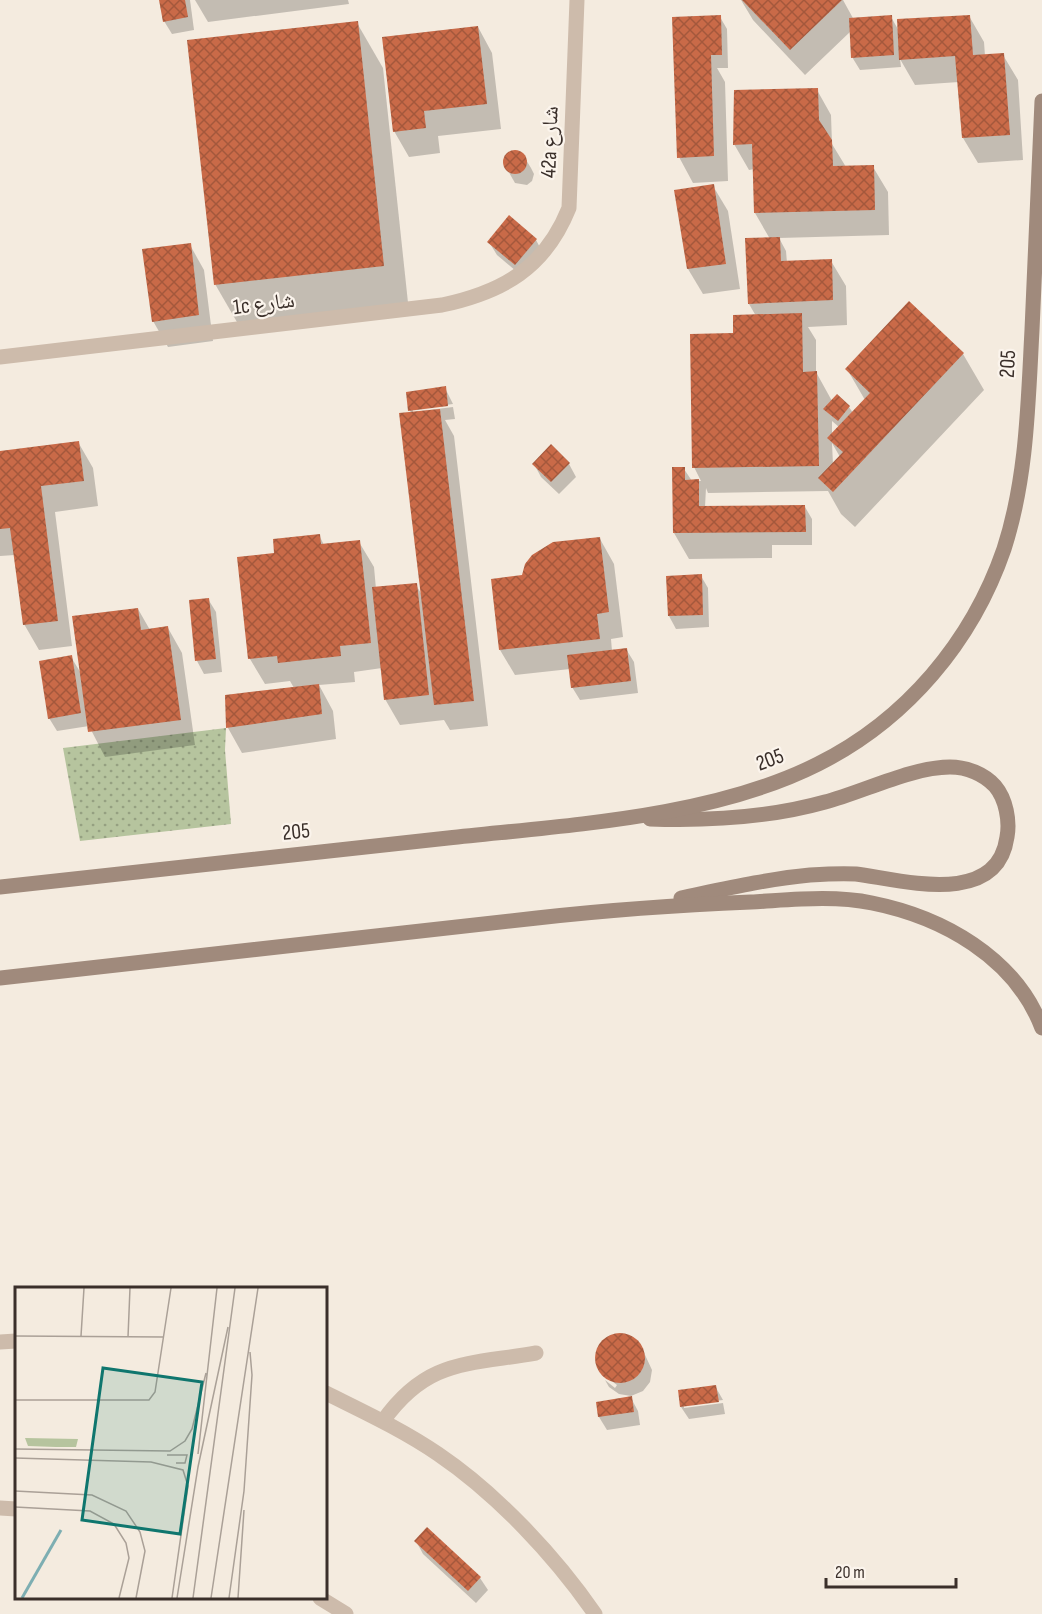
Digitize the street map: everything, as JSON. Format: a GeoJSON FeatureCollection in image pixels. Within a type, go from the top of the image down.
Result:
{"type":"FeatureCollection","features":[{"type":"Feature","properties":{"kind":"street","name":"42a شارع"},"geometry":{"type":"LineString","coordinates":[[526,271],[559,234],[570,208],[577,0]]}},
{"type":"Feature","properties":{"kind":"street","name":"205"},"geometry":{"type":"LineString","coordinates":[[0,887],[622,819],[741,794],[819,764],[861,739],[897,711],[930,680],[961,639],[1002,552],[1016,507],[1025,451],[1042,101]]}},
{"type":"Feature","properties":{"kind":"street","name":"1c شارع"},"geometry":{"type":"LineString","coordinates":[[0,357],[442,305],[472,299],[500,288],[526,271]]}},
{"type":"Feature","properties":{"kind":"street"},"geometry":{"type":"LineString","coordinates":[[622,819],[696,821],[767,814],[821,803],[926,769],[952,766],[977,772],[995,787],[1005,807],[1008,828],[1005,849],[993,868],[976,880],[952,885],[852,874],[811,875],[773,880],[631,908]]}},
{"type":"Feature","properties":{"kind":"street"},"geometry":{"type":"LineString","coordinates":[[0,978],[631,908],[825,900],[869,902],[914,913],[946,927],[975,945],[1000,965],[1031,1005],[1042,1028]]}},
{"type":"Feature","properties":{"kind":"street"},"geometry":{"type":"LineString","coordinates":[[0,1342],[15,1341]]}},
{"type":"Feature","properties":{"kind":"street"},"geometry":{"type":"LineString","coordinates":[[383,1421],[398,1399],[428,1375],[447,1368],[536,1353]]}},
{"type":"Feature","properties":{"kind":"street"},"geometry":{"type":"LineString","coordinates":[[327,1393],[383,1421],[440,1455],[499,1504],[569,1576],[595,1614]]}},
{"type":"Feature","properties":{"kind":"street"},"geometry":{"type":"LineString","coordinates":[[0,1508],[15,1509]]}},
{"type":"Feature","properties":{"kind":"street"},"geometry":{"type":"LineString","coordinates":[[322,1599],[346,1614]]}},
{"type":"Feature","properties":{"kind":"green space"},"geometry":{"type":"Polygon","coordinates":[[[226,728],[225,750],[231,824],[80,841],[63,748],[226,728]]]}},
{"type":"Feature","properties":{"kind":"building"},"geometry":{"type":"Polygon","coordinates":[[[159,0],[185,0],[188,17],[163,22],[159,0]]]}},
{"type":"Feature","properties":{"kind":"building"},"geometry":{"type":"Polygon","coordinates":[[[742,0],[842,0],[790,50],[742,0]]]}},
{"type":"Feature","properties":{"kind":"building"},"geometry":{"type":"Polygon","coordinates":[[[721,15],[722,55],[711,55],[714,156],[677,158],[672,17],[721,15]]]}},
{"type":"Feature","properties":{"kind":"building"},"geometry":{"type":"Polygon","coordinates":[[[892,15],[894,55],[851,58],[849,18],[892,15]]]}},
{"type":"Feature","properties":{"kind":"building"},"geometry":{"type":"Polygon","coordinates":[[[970,15],[973,55],[1004,53],[1010,135],[962,138],[955,56],[899,60],[897,19],[970,15]]]}},
{"type":"Feature","properties":{"kind":"building"},"geometry":{"type":"Polygon","coordinates":[[[358,21],[384,266],[214,285],[187,40],[358,21]]]}},
{"type":"Feature","properties":{"kind":"building"},"geometry":{"type":"Polygon","coordinates":[[[478,26],[487,104],[424,111],[426,128],[393,132],[382,37],[478,26]]]}},
{"type":"Feature","properties":{"kind":"building"},"geometry":{"type":"Polygon","coordinates":[[[818,88],[819,120],[832,140],[833,166],[874,165],[875,210],[754,213],[752,144],[733,145],[734,90],[818,88]]]}},
{"type":"Feature","properties":{"kind":"building"},"geometry":{"type":"Polygon","coordinates":[[[515,150],[520,151],[526,157],[526,167],[520,173],[515,174],[510,173],[504,167],[503,162],[504,157],[510,151],[515,150]]]}},
{"type":"Feature","properties":{"kind":"building"},"geometry":{"type":"Polygon","coordinates":[[[714,184],[726,264],[687,269],[674,190],[714,184]]]}},
{"type":"Feature","properties":{"kind":"building"},"geometry":{"type":"Polygon","coordinates":[[[509,215],[537,239],[515,265],[487,242],[509,215]]]}},
{"type":"Feature","properties":{"kind":"building"},"geometry":{"type":"Polygon","coordinates":[[[780,237],[781,261],[832,259],[833,300],[748,304],[745,238],[780,237]]]}},
{"type":"Feature","properties":{"kind":"building"},"geometry":{"type":"Polygon","coordinates":[[[191,243],[199,315],[152,322],[142,249],[191,243]]]}},
{"type":"Feature","properties":{"kind":"building"},"geometry":{"type":"Polygon","coordinates":[[[909,301],[964,353],[833,492],[818,478],[843,452],[827,438],[870,393],[845,369],[909,301]]]}},
{"type":"Feature","properties":{"kind":"building"},"geometry":{"type":"Polygon","coordinates":[[[802,313],[803,372],[817,371],[819,466],[692,468],[690,334],[733,333],[733,315],[802,313]]]}},
{"type":"Feature","properties":{"kind":"building"},"geometry":{"type":"Polygon","coordinates":[[[446,386],[448,406],[408,411],[406,392],[446,386]]]}},
{"type":"Feature","properties":{"kind":"building"},"geometry":{"type":"Polygon","coordinates":[[[837,394],[850,406],[838,421],[823,409],[837,394]]]}},
{"type":"Feature","properties":{"kind":"building"},"geometry":{"type":"Polygon","coordinates":[[[440,409],[474,701],[434,705],[399,413],[440,409]]]}},
{"type":"Feature","properties":{"kind":"building"},"geometry":{"type":"Polygon","coordinates":[[[79,441],[84,481],[41,486],[58,621],[23,625],[10,528],[0,529],[0,451],[79,441]]]}},
{"type":"Feature","properties":{"kind":"building"},"geometry":{"type":"Polygon","coordinates":[[[551,444],[570,463],[551,482],[532,464],[551,444]]]}},
{"type":"Feature","properties":{"kind":"building"},"geometry":{"type":"Polygon","coordinates":[[[672,467],[685,467],[685,480],[699,479],[699,506],[805,505],[806,532],[673,533],[672,467]]]}},
{"type":"Feature","properties":{"kind":"building"},"geometry":{"type":"Polygon","coordinates":[[[320,534],[321,544],[360,540],[371,643],[340,646],[341,656],[278,663],[277,656],[248,659],[237,557],[274,553],[273,539],[320,534]]]}},
{"type":"Feature","properties":{"kind":"building"},"geometry":{"type":"Polygon","coordinates":[[[600,537],[609,612],[597,614],[600,639],[499,650],[491,579],[522,575],[525,564],[532,555],[553,542],[600,537]]]}},
{"type":"Feature","properties":{"kind":"building"},"geometry":{"type":"Polygon","coordinates":[[[702,574],[703,615],[668,616],[666,576],[702,574]]]}},
{"type":"Feature","properties":{"kind":"building"},"geometry":{"type":"Polygon","coordinates":[[[417,583],[429,695],[384,700],[372,587],[417,583]]]}},
{"type":"Feature","properties":{"kind":"building"},"geometry":{"type":"Polygon","coordinates":[[[209,598],[216,659],[195,661],[189,600],[209,598]]]}},
{"type":"Feature","properties":{"kind":"building"},"geometry":{"type":"Polygon","coordinates":[[[138,608],[141,630],[168,626],[181,720],[88,732],[72,616],[138,608]]]}},
{"type":"Feature","properties":{"kind":"building"},"geometry":{"type":"Polygon","coordinates":[[[627,648],[631,681],[571,688],[567,655],[627,648]]]}},
{"type":"Feature","properties":{"kind":"building"},"geometry":{"type":"Polygon","coordinates":[[[72,655],[81,713],[48,719],[39,661],[72,655]]]}},
{"type":"Feature","properties":{"kind":"building"},"geometry":{"type":"Polygon","coordinates":[[[319,684],[322,714],[226,728],[225,695],[319,684]]]}},
{"type":"Feature","properties":{"kind":"building"},"geometry":{"type":"Polygon","coordinates":[[[620,1333],[638,1340],[645,1358],[638,1376],[620,1383],[602,1376],[595,1358],[602,1340],[620,1333]]]}},
{"type":"Feature","properties":{"kind":"building"},"geometry":{"type":"Polygon","coordinates":[[[716,1385],[719,1402],[680,1407],[678,1390],[716,1385]]]}},
{"type":"Feature","properties":{"kind":"building"},"geometry":{"type":"Polygon","coordinates":[[[632,1396],[634,1412],[598,1417],[596,1402],[632,1396]]]}},
{"type":"Feature","properties":{"kind":"building"},"geometry":{"type":"Polygon","coordinates":[[[427,1527],[481,1577],[468,1591],[414,1541],[427,1527]]]}}]}
